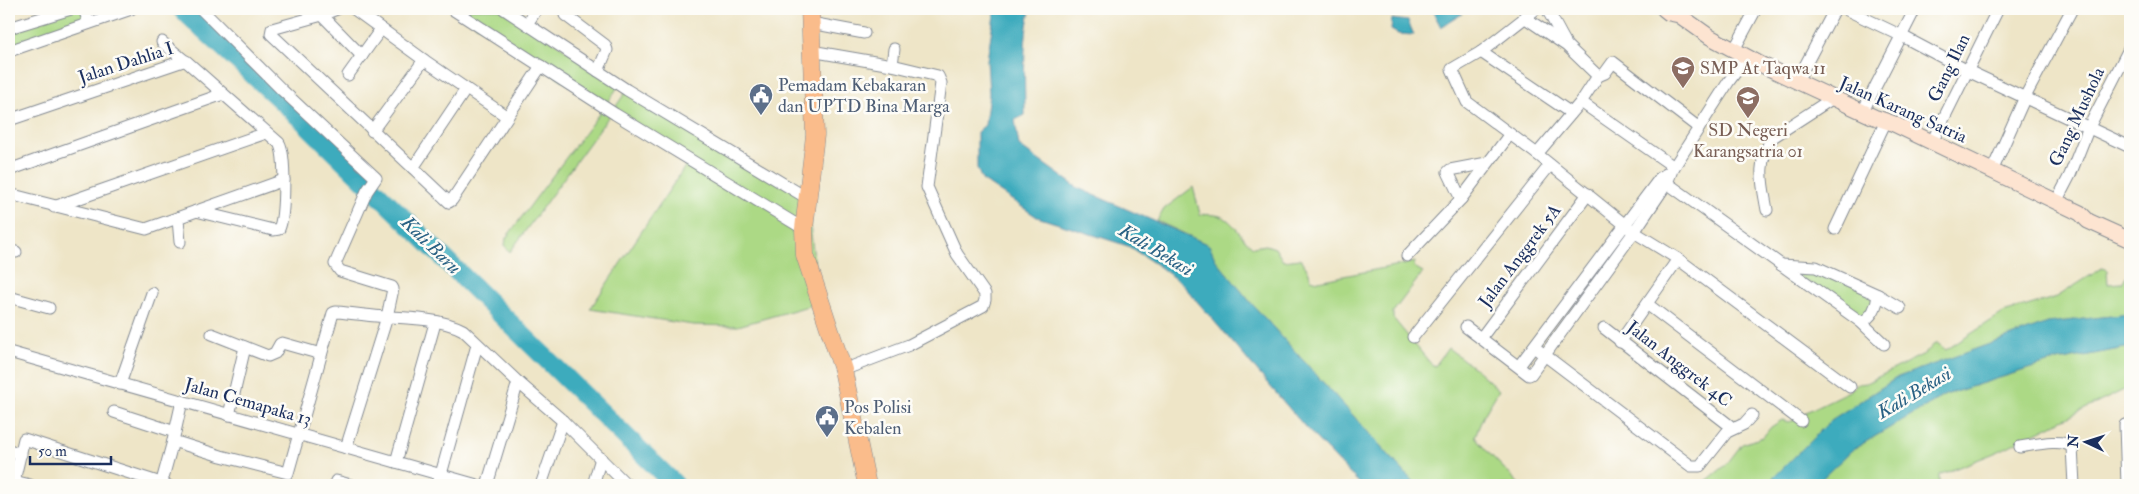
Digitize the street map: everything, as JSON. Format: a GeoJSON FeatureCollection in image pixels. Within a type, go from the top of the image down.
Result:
{"type":"FeatureCollection","features":[{"type":"Feature","properties":{"kind":"main road"},"geometry":{"type":"LineString","coordinates":[[811,16],[814,135],[804,229],[805,255],[843,370],[867,485]]}},
{"type":"Feature","properties":{"kind":"street"},"geometry":{"type":"LineString","coordinates":[[9,28],[71,9]]}},
{"type":"Feature","properties":{"kind":"street"},"geometry":{"type":"LineString","coordinates":[[84,9],[89,23]]}},
{"type":"Feature","properties":{"kind":"street"},"geometry":{"type":"LineString","coordinates":[[9,51],[131,9]]}},
{"type":"Feature","properties":{"kind":"street"},"geometry":{"type":"LineString","coordinates":[[201,9],[283,91],[376,178],[370,187],[335,264],[340,271],[392,287],[393,293],[346,448]]}},
{"type":"Feature","properties":{"kind":"street"},"geometry":{"type":"LineString","coordinates":[[337,9],[272,30],[271,34],[446,201],[450,202],[541,66]]}},
{"type":"Feature","properties":{"kind":"street"},"geometry":{"type":"LineString","coordinates":[[354,9],[506,116]]}},
{"type":"Feature","properties":{"kind":"street"},"geometry":{"type":"LineString","coordinates":[[452,9],[615,114],[804,229]]}},
{"type":"Feature","properties":{"kind":"street"},"geometry":{"type":"LineString","coordinates":[[504,9],[598,70],[807,198]]}},
{"type":"Feature","properties":{"kind":"street"},"geometry":{"type":"LineString","coordinates":[[527,24],[537,9]]}},
{"type":"Feature","properties":{"kind":"street"},"geometry":{"type":"LineString","coordinates":[[1536,9],[1480,52],[1452,69],[1467,102],[1537,154],[1630,228],[1678,259],[1850,387]]}},
{"type":"Feature","properties":{"kind":"street"},"geometry":{"type":"LineString","coordinates":[[1547,9],[1567,46]]}},
{"type":"Feature","properties":{"kind":"street","name":"Jalan Karang Satria"},"geometry":{"type":"LineString","coordinates":[[1664,9],[1669,13],[1681,12],[1740,54],[1932,142],[2080,213],[2088,221],[2130,238]]}},
{"type":"Feature","properties":{"kind":"street"},"geometry":{"type":"LineString","coordinates":[[1466,327],[1530,375],[1545,357],[1630,228],[1673,168],[1729,81],[1756,9]]}},
{"type":"Feature","properties":{"kind":"street"},"geometry":{"type":"LineString","coordinates":[[1797,81],[1836,9]]}},
{"type":"Feature","properties":{"kind":"street"},"geometry":{"type":"LineString","coordinates":[[1844,9],[1902,36],[1968,71],[2130,147]]}},
{"type":"Feature","properties":{"kind":"street"},"geometry":{"type":"LineString","coordinates":[[1863,112],[1915,9]]}},
{"type":"Feature","properties":{"kind":"street","name":"Gang Ilan"},"geometry":{"type":"LineString","coordinates":[[1932,142],[1998,9]]}},
{"type":"Feature","properties":{"kind":"street"},"geometry":{"type":"LineString","coordinates":[[1992,172],[2025,97],[2072,9]]}},
{"type":"Feature","properties":{"kind":"street"},"geometry":{"type":"LineString","coordinates":[[322,15],[362,56]]}},
{"type":"Feature","properties":{"kind":"street"},"geometry":{"type":"LineString","coordinates":[[565,16],[605,45],[607,50],[598,70]]}},
{"type":"Feature","properties":{"kind":"street"},"geometry":{"type":"LineString","coordinates":[[811,16],[864,32]]}},
{"type":"Feature","properties":{"kind":"street"},"geometry":{"type":"LineString","coordinates":[[1524,17],[1567,46],[1598,76]]}},
{"type":"Feature","properties":{"kind":"street"},"geometry":{"type":"LineString","coordinates":[[348,75],[380,29]]}},
{"type":"Feature","properties":{"kind":"street"},"geometry":{"type":"LineString","coordinates":[[162,42],[186,61]]}},
{"type":"Feature","properties":{"kind":"street","name":"Gang Mushola"},"geometry":{"type":"LineString","coordinates":[[2056,202],[2070,176],[2089,127],[2130,47]]}},
{"type":"Feature","properties":{"kind":"street"},"geometry":{"type":"LineString","coordinates":[[811,50],[892,65],[938,76],[941,83],[927,187],[957,254],[985,294],[982,306],[930,335],[843,370]]}},
{"type":"Feature","properties":{"kind":"street"},"geometry":{"type":"LineString","coordinates":[[892,65],[894,50]]}},
{"type":"Feature","properties":{"kind":"street"},"geometry":{"type":"LineString","coordinates":[[1480,52],[1571,113]]}},
{"type":"Feature","properties":{"kind":"street"},"geometry":{"type":"LineString","coordinates":[[372,131],[424,60]]}},
{"type":"Feature","properties":{"kind":"street","name":"Jalan Dahlia I"},"geometry":{"type":"LineString","coordinates":[[9,120],[186,61],[279,143],[282,149],[284,180],[281,226],[277,230],[196,211]]}},
{"type":"Feature","properties":{"kind":"street"},"geometry":{"type":"LineString","coordinates":[[1537,154],[1581,102],[1598,76],[1605,73],[1613,62],[1698,128]]}},
{"type":"Feature","properties":{"kind":"street"},"geometry":{"type":"LineString","coordinates":[[412,168],[466,89]]}},
{"type":"Feature","properties":{"kind":"street"},"geometry":{"type":"LineString","coordinates":[[9,170],[223,94]]}},
{"type":"Feature","properties":{"kind":"street"},"geometry":{"type":"LineString","coordinates":[[1767,210],[1760,172],[1772,137],[1833,98]]}},
{"type":"Feature","properties":{"kind":"street"},"geometry":{"type":"LineString","coordinates":[[1581,102],[1673,168]]}},
{"type":"Feature","properties":{"kind":"street"},"geometry":{"type":"LineString","coordinates":[[1835,229],[1886,121]]}},
{"type":"Feature","properties":{"kind":"street"},"geometry":{"type":"LineString","coordinates":[[54,207],[266,133]]}},
{"type":"Feature","properties":{"kind":"street"},"geometry":{"type":"LineString","coordinates":[[1407,256],[1461,199],[1510,134]]}},
{"type":"Feature","properties":{"kind":"street"},"geometry":{"type":"LineString","coordinates":[[1461,199],[1448,172],[1487,163]]}},
{"type":"Feature","properties":{"kind":"street"},"geometry":{"type":"LineString","coordinates":[[1413,337],[1550,165]]}},
{"type":"Feature","properties":{"kind":"street"},"geometry":{"type":"LineString","coordinates":[[9,194],[141,229],[150,229],[284,180]]}},
{"type":"Feature","properties":{"kind":"street"},"geometry":{"type":"LineString","coordinates":[[1663,181],[1861,322],[1884,344]]}},
{"type":"Feature","properties":{"kind":"street","name":"Jalan Anggrek 5A"},"geometry":{"type":"LineString","coordinates":[[1480,338],[1588,194]]}},
{"type":"Feature","properties":{"kind":"street"},"geometry":{"type":"LineString","coordinates":[[178,219],[180,242]]}},
{"type":"Feature","properties":{"kind":"street"},"geometry":{"type":"LineString","coordinates":[[1519,366],[1630,228]]}},
{"type":"Feature","properties":{"kind":"street"},"geometry":{"type":"LineString","coordinates":[[1620,342],[1678,259]]}},
{"type":"Feature","properties":{"kind":"street"},"geometry":{"type":"LineString","coordinates":[[1781,265],[1816,267],[1878,295],[1900,308]]}},
{"type":"Feature","properties":{"kind":"street"},"geometry":{"type":"LineString","coordinates":[[120,384],[152,293]]}},
{"type":"Feature","properties":{"kind":"street"},"geometry":{"type":"LineString","coordinates":[[1861,322],[1867,320],[1878,303],[1878,295]]}},
{"type":"Feature","properties":{"kind":"street"},"geometry":{"type":"LineString","coordinates":[[9,296],[49,308]]}},
{"type":"Feature","properties":{"kind":"street"},"geometry":{"type":"LineString","coordinates":[[1647,304],[1801,421]]}},
{"type":"Feature","properties":{"kind":"street"},"geometry":{"type":"LineString","coordinates":[[114,412],[221,456],[288,473],[334,312],[406,317],[457,327],[563,421],[627,485]]}},
{"type":"Feature","properties":{"kind":"street"},"geometry":{"type":"LineString","coordinates":[[396,462],[435,323]]}},
{"type":"Feature","properties":{"kind":"street","name":"Jalan Anggrek 4C"},"geometry":{"type":"LineString","coordinates":[[1604,328],[1733,428]]}},
{"type":"Feature","properties":{"kind":"street"},"geometry":{"type":"LineString","coordinates":[[212,334],[268,356],[275,353],[280,344],[286,343],[321,354]]}},
{"type":"Feature","properties":{"kind":"street"},"geometry":{"type":"LineString","coordinates":[[439,480],[477,345]]}},
{"type":"Feature","properties":{"kind":"street"},"geometry":{"type":"LineString","coordinates":[[229,414],[245,347]]}},
{"type":"Feature","properties":{"kind":"street"},"geometry":{"type":"LineString","coordinates":[[1534,347],[1691,466],[1700,466],[1727,432],[1744,424],[1752,415]]}},
{"type":"Feature","properties":{"kind":"street","name":"Jalan Cemapaka 13"},"geometry":{"type":"LineString","coordinates":[[9,352],[396,462],[439,480],[477,485]]}},
{"type":"Feature","properties":{"kind":"street"},"geometry":{"type":"LineString","coordinates":[[487,485],[518,382]]}},
{"type":"Feature","properties":{"kind":"street"},"geometry":{"type":"LineString","coordinates":[[30,485],[13,483],[24,439],[163,484],[182,401]]}},
{"type":"Feature","properties":{"kind":"street"},"geometry":{"type":"LineString","coordinates":[[541,485],[563,421]]}},
{"type":"Feature","properties":{"kind":"street"},"geometry":{"type":"LineString","coordinates":[[2125,425],[2127,485]]}},
{"type":"Feature","properties":{"kind":"street"},"geometry":{"type":"LineString","coordinates":[[2020,447],[2057,443],[2069,444],[2072,447],[2074,485]]}},
{"type":"Feature","properties":{"kind":"street"},"geometry":{"type":"LineString","coordinates":[[9,450],[21,454]]}},
{"type":"Feature","properties":{"kind":"street"},"geometry":{"type":"LineString","coordinates":[[593,485],[601,458]]}},
{"type":"Feature","properties":{"kind":"street"},"geometry":{"type":"LineString","coordinates":[[336,481],[351,485]]}},
{"type":"Feature","properties":{"kind":"green space"},"geometry":{"type":"Polygon","coordinates":[[[71,9],[84,9],[89,23],[9,51],[9,28],[71,9]]]}},
{"type":"Feature","properties":{"kind":"green space"},"geometry":{"type":"Polygon","coordinates":[[[452,9],[504,9],[619,85],[605,107],[612,112],[510,252],[505,246],[506,238],[604,107],[452,9]]]}},
{"type":"Feature","properties":{"kind":"green space"},"geometry":{"type":"Polygon","coordinates":[[[627,90],[807,198],[819,303],[738,326],[693,325],[590,309],[690,159],[612,112],[627,90]]]}},
{"type":"Feature","properties":{"kind":"green space"},"geometry":{"type":"Polygon","coordinates":[[[1193,187],[1200,214],[1218,215],[1225,218],[1253,247],[1266,245],[1275,248],[1283,261],[1300,259],[1308,270],[1311,279],[1318,281],[1415,262],[1414,267],[1423,272],[1393,312],[1393,318],[1431,364],[1435,366],[1448,348],[1499,390],[1484,415],[1475,436],[1520,485],[1416,485],[1252,304],[1215,259],[1209,245],[1157,221],[1164,209],[1193,187]]]}},
{"type":"Feature","properties":{"kind":"green space"},"geometry":{"type":"Polygon","coordinates":[[[1781,265],[1816,267],[1878,295],[1867,320],[1781,265]]]}},
{"type":"Feature","properties":{"kind":"green space"},"geometry":{"type":"Polygon","coordinates":[[[2102,268],[2107,270],[2108,284],[2122,283],[2126,276],[2130,278],[2130,314],[2048,323],[1898,377],[1831,420],[1766,485],[1697,485],[1705,482],[1726,465],[1742,444],[1763,437],[1771,427],[1782,420],[1789,422],[1802,417],[1808,411],[1849,391],[1858,384],[1866,383],[1926,353],[1936,342],[1946,350],[2003,313],[2057,297],[2102,268]]]}},
{"type":"Feature","properties":{"kind":"green space"},"geometry":{"type":"Polygon","coordinates":[[[2130,347],[2130,387],[1997,452],[1939,475],[1939,485],[1815,485],[1852,450],[1945,395],[2047,363],[2130,347]]]}},
{"type":"Feature","properties":{"kind":"green space"},"geometry":{"type":"Polygon","coordinates":[[[2130,387],[2130,485],[2125,425],[2130,387]]]}},
{"type":"Feature","properties":{"kind":"water","name":"Kali Bekasi"},"geometry":{"type":"Polygon","coordinates":[[[995,9],[1031,9],[1025,46],[1025,115],[1015,120],[1019,146],[1078,188],[1209,245],[1215,259],[1252,304],[1416,485],[1361,485],[1306,428],[1183,285],[1128,246],[1037,217],[982,180],[977,168],[977,132],[985,125],[989,94],[987,60],[995,9]]]}},
{"type":"Feature","properties":{"kind":"water"},"geometry":{"type":"Polygon","coordinates":[[[1460,9],[1462,14],[1441,27],[1432,10],[1460,9]]]}},
{"type":"Feature","properties":{"kind":"water"},"geometry":{"type":"Polygon","coordinates":[[[1392,19],[1408,21],[1414,35],[1398,34],[1391,30],[1392,19]]]}},
{"type":"Feature","properties":{"kind":"water","name":"Kali Bekasi"},"geometry":{"type":"Polygon","coordinates":[[[2130,314],[2130,347],[2047,363],[1945,395],[1852,450],[1815,485],[1766,485],[1831,420],[1898,377],[2048,323],[2130,314]]]}},
{"type":"Feature","properties":{"kind":"waterway","name":"Kali Baru"},"geometry":{"type":"LineString","coordinates":[[182,9],[309,126],[675,485]]}},
{"type":"Feature","properties":{"kind":"place","name":"SMP At Taqwa 11"},"geometry":{"type":"Point","coordinates":[1683,89]}},
{"type":"Feature","properties":{"kind":"place","name":"Pemadam Kebakaran dan UPTD Bina Marga"},"geometry":{"type":"Point","coordinates":[761,116]}},
{"type":"Feature","properties":{"kind":"place","name":"SD Negeri Karangsatria 01"},"geometry":{"type":"Point","coordinates":[1748,119]}},
{"type":"Feature","properties":{"kind":"place","name":"Pos Polisi Kebalen"},"geometry":{"type":"Point","coordinates":[827,438]}}]}
